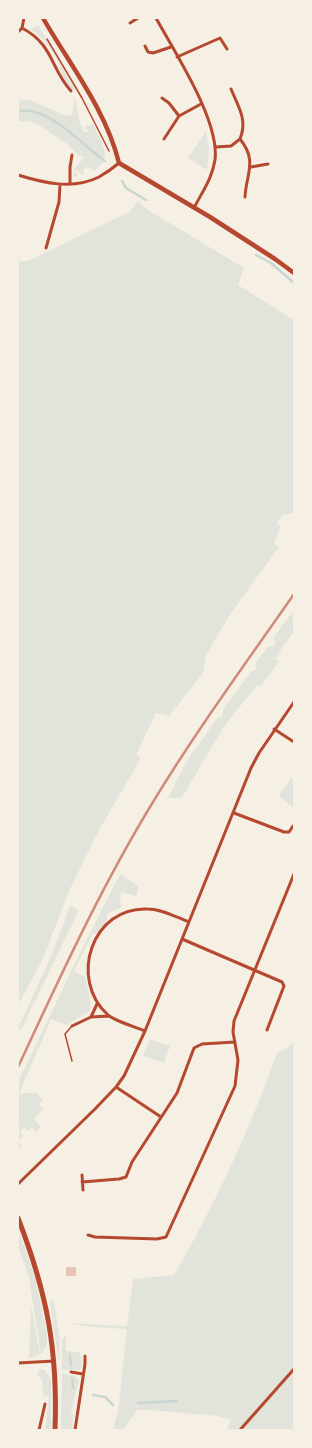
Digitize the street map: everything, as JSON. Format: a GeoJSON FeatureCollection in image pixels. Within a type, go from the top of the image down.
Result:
{"type":"FeatureCollection","features":[{"type":"Feature","properties":{"kind":"main road"},"geometry":{"type":"LineString","coordinates":[[43,18],[93,100],[116,149],[119,163],[194,208],[275,259],[294,273]]}},
{"type":"Feature","properties":{"kind":"main road"},"geometry":{"type":"LineString","coordinates":[[18,1218],[42,1288],[49,1320],[55,1361],[55,1430]]}},
{"type":"Feature","properties":{"kind":"street"},"geometry":{"type":"LineString","coordinates":[[18,32],[22,28],[24,18]]}},
{"type":"Feature","properties":{"kind":"street"},"geometry":{"type":"LineString","coordinates":[[130,23],[138,18]]}},
{"type":"Feature","properties":{"kind":"street"},"geometry":{"type":"LineString","coordinates":[[156,18],[202,104],[211,127],[216,147],[212,174],[194,208]]}},
{"type":"Feature","properties":{"kind":"street"},"geometry":{"type":"LineString","coordinates":[[22,28],[33,34],[46,48],[60,77],[71,91]]}},
{"type":"Feature","properties":{"kind":"street"},"geometry":{"type":"LineString","coordinates":[[177,56],[220,38],[226,49]]}},
{"type":"Feature","properties":{"kind":"street"},"geometry":{"type":"LineString","coordinates":[[145,46],[148,52],[153,53],[171,47]]}},
{"type":"Feature","properties":{"kind":"street"},"geometry":{"type":"LineString","coordinates":[[216,147],[231,146],[240,139],[244,131],[242,114],[231,88]]}},
{"type":"Feature","properties":{"kind":"street"},"geometry":{"type":"LineString","coordinates":[[162,98],[169,103],[179,116]]}},
{"type":"Feature","properties":{"kind":"street"},"geometry":{"type":"LineString","coordinates":[[164,139],[179,116],[202,104]]}},
{"type":"Feature","properties":{"kind":"street"},"geometry":{"type":"LineString","coordinates":[[240,139],[245,144],[251,167],[250,177],[246,185],[245,197]]}},
{"type":"Feature","properties":{"kind":"street"},"geometry":{"type":"LineString","coordinates":[[70,184],[72,155]]}},
{"type":"Feature","properties":{"kind":"street"},"geometry":{"type":"LineString","coordinates":[[18,175],[60,184],[70,184],[98,178],[119,163]]}},
{"type":"Feature","properties":{"kind":"street"},"geometry":{"type":"LineString","coordinates":[[251,167],[268,164]]}},
{"type":"Feature","properties":{"kind":"street"},"geometry":{"type":"LineString","coordinates":[[46,248],[59,202],[60,184]]}},
{"type":"Feature","properties":{"kind":"street"},"geometry":{"type":"LineString","coordinates":[[18,1184],[116,1087],[128,1070],[254,762],[274,729],[294,702]]}},
{"type":"Feature","properties":{"kind":"street"},"geometry":{"type":"LineString","coordinates":[[274,729],[294,742]]}},
{"type":"Feature","properties":{"kind":"street"},"geometry":{"type":"LineString","coordinates":[[234,813],[284,832],[289,832],[293,826]]}},
{"type":"Feature","properties":{"kind":"street"},"geometry":{"type":"LineString","coordinates":[[88,1235],[95,1237],[157,1239],[166,1237],[233,1092],[238,1060],[234,1020],[294,874]]}},
{"type":"Feature","properties":{"kind":"street"},"geometry":{"type":"LineString","coordinates":[[290,884],[294,886]]}},
{"type":"Feature","properties":{"kind":"street"},"geometry":{"type":"LineString","coordinates":[[145,1031],[109,1016],[97,1004],[90,985],[88,962],[91,947],[104,927],[119,916],[138,909],[158,910],[189,922]]}},
{"type":"Feature","properties":{"kind":"street"},"geometry":{"type":"LineString","coordinates":[[182,939],[284,984],[267,1030]]}},
{"type":"Feature","properties":{"kind":"street"},"geometry":{"type":"LineString","coordinates":[[91,1017],[97,1004]]}},
{"type":"Feature","properties":{"kind":"street"},"geometry":{"type":"LineString","coordinates":[[72,1026],[91,1017],[109,1016]]}},
{"type":"Feature","properties":{"kind":"street"},"geometry":{"type":"LineString","coordinates":[[82,1182],[126,1177],[132,1162],[177,1093],[194,1048],[202,1044],[235,1042]]}},
{"type":"Feature","properties":{"kind":"street"},"geometry":{"type":"LineString","coordinates":[[116,1087],[161,1117]]}},
{"type":"Feature","properties":{"kind":"street"},"geometry":{"type":"LineString","coordinates":[[82,1175],[83,1190]]}},
{"type":"Feature","properties":{"kind":"street"},"geometry":{"type":"LineString","coordinates":[[75,1430],[85,1356]]}},
{"type":"Feature","properties":{"kind":"street"},"geometry":{"type":"LineString","coordinates":[[18,1364],[55,1361]]}},
{"type":"Feature","properties":{"kind":"street"},"geometry":{"type":"LineString","coordinates":[[240,1430],[294,1369]]}},
{"type":"Feature","properties":{"kind":"street"},"geometry":{"type":"LineString","coordinates":[[71,1372],[83,1374]]}},
{"type":"Feature","properties":{"kind":"street"},"geometry":{"type":"LineString","coordinates":[[39,1430],[45,1404]]}},
{"type":"Feature","properties":{"kind":"lane"},"geometry":{"type":"LineString","coordinates":[[72,1026],[66,1034],[72,1061]]}},
{"type":"Feature","properties":{"kind":"shaded area"},"geometry":{"type":"Polygon","coordinates":[[[38,25],[76,91],[72,89],[65,81],[56,57],[51,50],[34,31],[30,29],[38,25]]]}},
{"type":"Feature","properties":{"kind":"shaded area"},"geometry":{"type":"Polygon","coordinates":[[[75,96],[79,120],[84,132],[88,132],[85,127],[93,124],[105,155],[100,166],[93,171],[90,167],[83,169],[84,174],[82,175],[76,170],[75,172],[78,176],[74,177],[74,172],[76,167],[84,157],[79,156],[67,144],[39,125],[29,121],[18,122],[18,99],[32,101],[64,115],[72,116],[75,96]]]}},
{"type":"Feature","properties":{"kind":"shaded area"},"geometry":{"type":"Polygon","coordinates":[[[206,131],[209,149],[207,170],[188,158],[206,131]]]}},
{"type":"Feature","properties":{"kind":"shaded area"},"geometry":{"type":"Polygon","coordinates":[[[138,201],[148,210],[244,268],[238,285],[294,320],[294,513],[283,515],[277,523],[281,526],[274,543],[279,547],[231,613],[206,655],[203,673],[169,716],[156,713],[136,755],[141,758],[99,830],[69,891],[42,961],[18,1005],[18,261],[28,261],[129,212],[138,201]]]}},
{"type":"Feature","properties":{"kind":"shaded area"},"geometry":{"type":"Polygon","coordinates":[[[294,610],[294,632],[275,659],[279,662],[260,687],[257,685],[223,728],[184,794],[180,798],[168,798],[185,764],[217,718],[222,717],[223,710],[251,671],[256,670],[255,664],[268,647],[273,647],[276,642],[273,638],[294,610]]]}},
{"type":"Feature","properties":{"kind":"shaded area"},"geometry":{"type":"Polygon","coordinates":[[[291,778],[294,780],[294,809],[279,796],[291,778]]]}},
{"type":"Feature","properties":{"kind":"shaded area"},"geometry":{"type":"Polygon","coordinates":[[[120,874],[139,887],[136,896],[121,892],[120,902],[122,907],[107,914],[106,917],[108,920],[95,934],[93,933],[74,971],[85,977],[90,997],[90,1011],[67,1025],[51,1019],[19,1094],[36,1092],[43,1100],[38,1104],[43,1109],[34,1119],[41,1127],[36,1132],[32,1127],[28,1131],[24,1127],[20,1132],[24,1136],[18,1141],[18,1082],[120,874]]]}},
{"type":"Feature","properties":{"kind":"shaded area"},"geometry":{"type":"Polygon","coordinates":[[[70,906],[79,910],[23,1026],[18,1033],[18,1024],[21,1022],[52,954],[70,906]]]}},
{"type":"Feature","properties":{"kind":"shaded area"},"geometry":{"type":"Polygon","coordinates":[[[150,1039],[170,1046],[164,1063],[143,1056],[150,1039]]]}},
{"type":"Feature","properties":{"kind":"shaded area"},"geometry":{"type":"Polygon","coordinates":[[[294,1041],[294,1430],[227,1430],[231,1420],[211,1415],[137,1410],[123,1430],[113,1430],[118,1411],[127,1329],[92,1327],[66,1323],[127,1326],[133,1279],[174,1275],[204,1221],[231,1166],[267,1081],[277,1053],[288,1048],[294,1041]]]}},
{"type":"Feature","properties":{"kind":"shaded area"},"geometry":{"type":"Polygon","coordinates":[[[18,1141],[22,1146],[18,1150],[18,1141]]]}},
{"type":"Feature","properties":{"kind":"shaded area"},"geometry":{"type":"Polygon","coordinates":[[[18,1230],[35,1277],[47,1335],[47,1344],[41,1355],[29,1277],[18,1247],[18,1230]]]}},
{"type":"Feature","properties":{"kind":"shaded area"},"geometry":{"type":"Polygon","coordinates":[[[51,1299],[54,1302],[60,1338],[59,1364],[50,1302],[51,1299]]]}},
{"type":"Feature","properties":{"kind":"shaded area"},"geometry":{"type":"Polygon","coordinates":[[[31,1306],[40,1354],[29,1358],[31,1306]]]}},
{"type":"Feature","properties":{"kind":"shaded area"},"geometry":{"type":"Polygon","coordinates":[[[66,1336],[66,1351],[80,1352],[82,1367],[79,1370],[62,1370],[62,1339],[66,1336]]]}},
{"type":"Feature","properties":{"kind":"shaded area"},"geometry":{"type":"Polygon","coordinates":[[[40,1369],[45,1370],[51,1380],[51,1430],[45,1430],[49,1396],[43,1395],[42,1380],[37,1374],[40,1369]]]}},
{"type":"Feature","properties":{"kind":"shaded area"},"geometry":{"type":"Polygon","coordinates":[[[62,1373],[77,1377],[79,1381],[71,1412],[73,1415],[72,1430],[61,1430],[62,1373]]]}},
{"type":"Feature","properties":{"kind":"building"},"geometry":{"type":"Polygon","coordinates":[[[66,1267],[76,1267],[76,1276],[66,1276],[66,1267]]]}},
{"type":"Feature","properties":{"kind":"waterway"},"geometry":{"type":"LineString","coordinates":[[18,111],[29,111],[41,114],[53,120],[105,161]]}},
{"type":"Feature","properties":{"kind":"waterway"},"geometry":{"type":"LineString","coordinates":[[122,181],[126,188],[146,200]]}},
{"type":"Feature","properties":{"kind":"waterway"},"geometry":{"type":"LineString","coordinates":[[256,255],[271,263],[294,283]]}},
{"type":"Feature","properties":{"kind":"waterway"},"geometry":{"type":"LineString","coordinates":[[70,1356],[71,1366]]}},
{"type":"Feature","properties":{"kind":"waterway"},"geometry":{"type":"LineString","coordinates":[[72,1379],[73,1388]]}},
{"type":"Feature","properties":{"kind":"waterway"},"geometry":{"type":"LineString","coordinates":[[93,1395],[105,1397],[113,1405]]}},
{"type":"Feature","properties":{"kind":"waterway"},"geometry":{"type":"LineString","coordinates":[[138,1403],[177,1401]]}},
{"type":"Feature","properties":{"kind":"railway"},"geometry":{"type":"LineString","coordinates":[[18,1067],[82,933],[134,834],[186,749],[294,594]]}}]}
